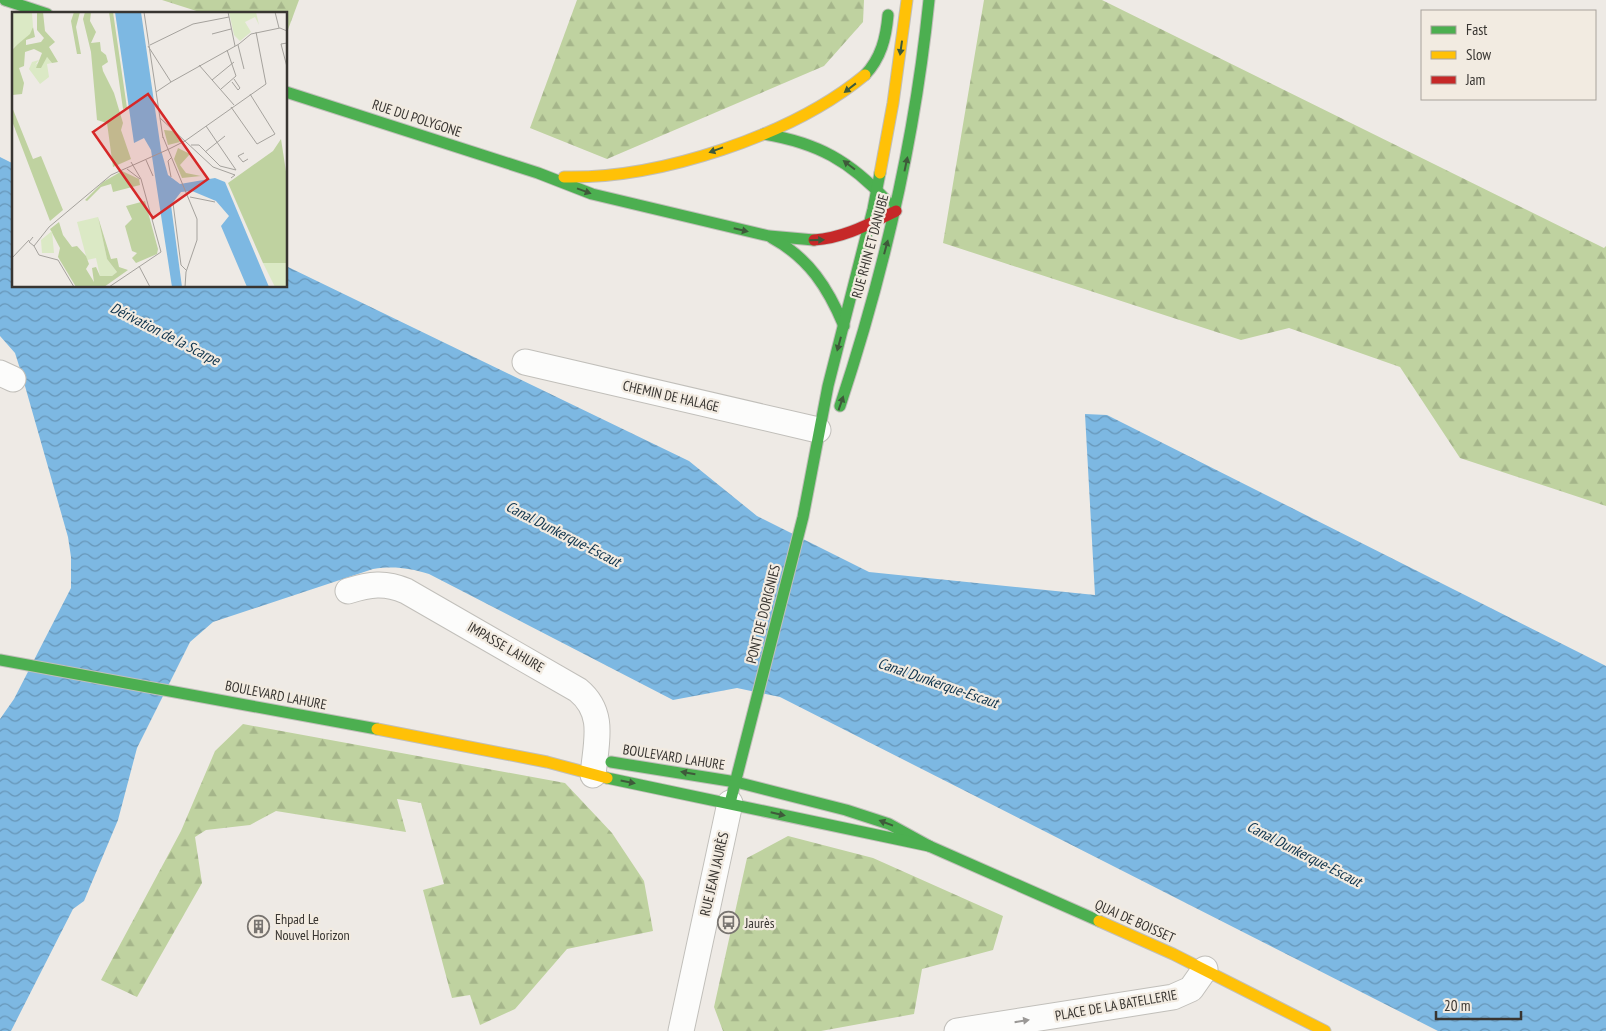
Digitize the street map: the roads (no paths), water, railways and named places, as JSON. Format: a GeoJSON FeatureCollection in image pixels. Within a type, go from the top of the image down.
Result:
{"type":"FeatureCollection","features":[{"type":"Feature","properties":{"kind":"main road"},"geometry":{"type":"LineString","coordinates":[[5,0],[41,12]]}},
{"type":"Feature","properties":{"kind":"main road","name":"RUE DU POLYGONE"},"geometry":{"type":"LineString","coordinates":[[538,174],[587,178],[638,171],[710,152],[762,134],[827,105],[867,73],[884,47],[890,0]]}},
{"type":"Feature","properties":{"kind":"main road","name":"RUE RHIN ET DANUBE"},"geometry":{"type":"LineString","coordinates":[[829,426],[844,326],[877,190],[895,94],[907,0]]}},
{"type":"Feature","properties":{"kind":"main road","name":"RUE RHIN ET DANUBE"},"geometry":{"type":"LineString","coordinates":[[803,517],[808,491],[829,426],[856,354],[896,212],[917,108],[929,0]]}},
{"type":"Feature","properties":{"kind":"main road","name":"RUE DU POLYGONE"},"geometry":{"type":"LineString","coordinates":[[288,93],[608,198],[769,236],[817,241],[831,239],[869,225],[896,212],[877,190],[850,166],[824,150],[795,138],[762,134]]}},
{"type":"Feature","properties":{"kind":"main road","name":"RUE DU POLYGONE"},"geometry":{"type":"LineString","coordinates":[[769,236],[800,256],[821,277],[844,326]]}},
{"type":"Feature","properties":{"kind":"main road","name":"PONT DE DORIGNIES"},"geometry":{"type":"LineString","coordinates":[[752,718],[803,517]]}},
{"type":"Feature","properties":{"kind":"main road","name":"BOULEVARD LAHURE"},"geometry":{"type":"LineString","coordinates":[[4,661],[181,692],[546,762],[594,768],[733,793]]}},
{"type":"Feature","properties":{"kind":"main road","name":"RUE JEAN JAURÈS"},"geometry":{"type":"LineString","coordinates":[[733,793],[752,718]]}},
{"type":"Feature","properties":{"kind":"main road","name":"BOULEVARD LAHURE"},"geometry":{"type":"LineString","coordinates":[[594,768],[625,762],[733,793]]}},
{"type":"Feature","properties":{"kind":"main road","name":"QUAI DE BOISSET"},"geometry":{"type":"LineString","coordinates":[[733,793],[929,846]]}},
{"type":"Feature","properties":{"kind":"main road","name":"QUAI DE BOISSET"},"geometry":{"type":"LineString","coordinates":[[733,793],[870,817],[897,828],[929,846],[1204,969],[1325,1031]]}},
{"type":"Feature","properties":{"kind":"street","name":"CHEMIN DE HALAGE"},"geometry":{"type":"LineString","coordinates":[[525,362],[829,426]]}},
{"type":"Feature","properties":{"kind":"street","name":"IMPASSE LAHURE"},"geometry":{"type":"LineString","coordinates":[[348,591],[371,584],[383,584],[406,591],[578,690],[586,697],[597,717],[594,768]]}},
{"type":"Feature","properties":{"kind":"street","name":"RUE JEAN JAURÈS"},"geometry":{"type":"LineString","coordinates":[[681,1031],[733,793]]}},
{"type":"Feature","properties":{"kind":"street","name":"PLACE DE LA BATELLERIE"},"geometry":{"type":"LineString","coordinates":[[957,1031],[1173,997],[1191,989],[1204,969]]}},
{"type":"Feature","properties":{"kind":"water"},"geometry":{"type":"Polygon","coordinates":[[[0,157],[12,163],[12,288],[288,288],[288,267],[689,461],[757,516],[869,572],[1095,595],[1085,414],[1107,415],[1606,666],[1606,1031],[1438,1031],[780,697],[737,688],[673,700],[429,574],[408,569],[388,568],[373,569],[213,622],[190,642],[137,748],[118,820],[84,901],[73,909],[11,1031],[0,1031],[0,719],[14,699],[71,588],[71,557],[68,537],[15,353],[0,336],[0,157]]]}},
{"type":"Feature","properties":{"kind":"place","name":"Jaurès"},"geometry":{"type":"Point","coordinates":[729,923]}},
{"type":"Feature","properties":{"kind":"place","name":"Ehpad Le Nouvel Horizon"},"geometry":{"type":"Point","coordinates":[259,927]}},
{"type":"Feature","properties":{"kind":"water label","name":"Dérivation de la Scarpe"},"geometry":{"type":"Point","coordinates":[165,334]}},
{"type":"Feature","properties":{"kind":"water label","name":"Canal Dunkerque-Escaut"},"geometry":{"type":"Point","coordinates":[563,534]}},
{"type":"Feature","properties":{"kind":"water label","name":"Canal Dunkerque-Escaut"},"geometry":{"type":"Point","coordinates":[938,683]}},
{"type":"Feature","properties":{"kind":"water label","name":"Canal Dunkerque-Escaut"},"geometry":{"type":"Point","coordinates":[1304,854]}}]}
